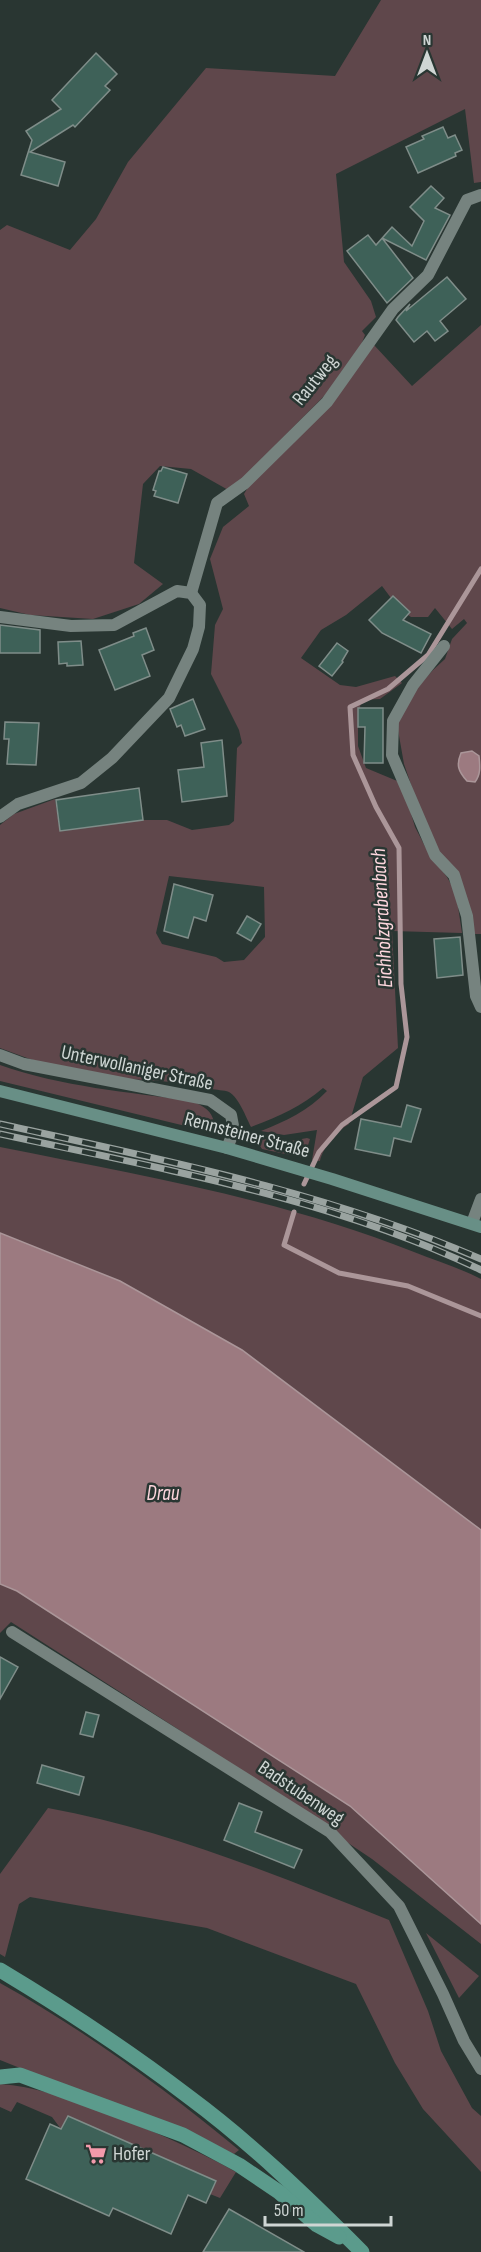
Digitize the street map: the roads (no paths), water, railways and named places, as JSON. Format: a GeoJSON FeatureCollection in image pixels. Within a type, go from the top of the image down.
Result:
{"type":"FeatureCollection","features":[{"type":"Feature","properties":{"kind":"main road","name":"Rennsteiner Straße"},"geometry":{"type":"LineString","coordinates":[[0,1091],[227,1148],[476,1225]]}},
{"type":"Feature","properties":{"kind":"main road"},"geometry":{"type":"LineString","coordinates":[[2,1971],[98,2030],[190,2097],[298,2188],[358,2249]]}},
{"type":"Feature","properties":{"kind":"main road"},"geometry":{"type":"LineString","coordinates":[[0,2068],[183,2135],[239,2165],[279,2192],[317,2225],[358,2249]]}},
{"type":"Feature","properties":{"kind":"main road"},"geometry":{"type":"LineString","coordinates":[[0,2077],[20,2075]]}},
{"type":"Feature","properties":{"kind":"street","name":"Rautweg"},"geometry":{"type":"LineString","coordinates":[[191,593],[217,503],[245,483],[327,402],[393,309],[429,275],[467,200],[481,195]]}},
{"type":"Feature","properties":{"kind":"street"},"geometry":{"type":"LineString","coordinates":[[0,617],[71,626],[114,625],[177,591],[191,593],[200,605],[200,627],[193,650],[169,698],[111,758],[81,783],[18,804],[0,817]]}},
{"type":"Feature","properties":{"kind":"street"},"geometry":{"type":"LineString","coordinates":[[444,646],[413,685],[393,721],[392,754],[435,855],[454,875],[467,916],[476,996],[481,1007]]}},
{"type":"Feature","properties":{"kind":"street","name":"Unterwollaniger Straße"},"geometry":{"type":"LineString","coordinates":[[0,1055],[24,1065],[210,1100],[231,1115],[234,1131],[227,1148]]}},
{"type":"Feature","properties":{"kind":"street"},"geometry":{"type":"LineString","coordinates":[[476,1225],[481,1199]]}},
{"type":"Feature","properties":{"kind":"street","name":"Badstubenweg"},"geometry":{"type":"LineString","coordinates":[[12,1632],[330,1832],[399,1906],[464,2041],[481,2069]]}},
{"type":"Feature","properties":{"kind":"water"},"geometry":{"type":"Polygon","coordinates":[[[472,751],[479,756],[480,767],[475,782],[467,781],[458,764],[461,753],[472,751]]]}},
{"type":"Feature","properties":{"kind":"water","name":"Drau"},"geometry":{"type":"Polygon","coordinates":[[[0,1233],[120,1281],[242,1350],[481,1530],[481,1924],[350,1806],[17,1591],[0,1584],[0,1233]]]}},
{"type":"Feature","properties":{"kind":"waterway","name":"Eichholzgrabenbach"},"geometry":{"type":"LineString","coordinates":[[304,1184],[319,1152],[342,1125],[396,1087],[407,1037],[401,984],[399,848],[376,807],[353,755],[350,707],[388,689],[428,655],[481,569]]}},
{"type":"Feature","properties":{"kind":"waterway","name":"Eichholzgrabenbach"},"geometry":{"type":"LineString","coordinates":[[294,1212],[284,1245],[339,1273],[408,1286],[481,1316]]}},
{"type":"Feature","properties":{"kind":"railway"},"geometry":{"type":"LineString","coordinates":[[0,1124],[183,1165],[304,1196],[423,1235],[481,1259]]}},
{"type":"Feature","properties":{"kind":"railway"},"geometry":{"type":"LineString","coordinates":[[0,1134],[184,1173],[306,1205],[365,1223],[481,1270]]}},
{"type":"Feature","properties":{"kind":"place","name":"Hofer"},"geometry":{"type":"Point","coordinates":[96,2154]}}]}
